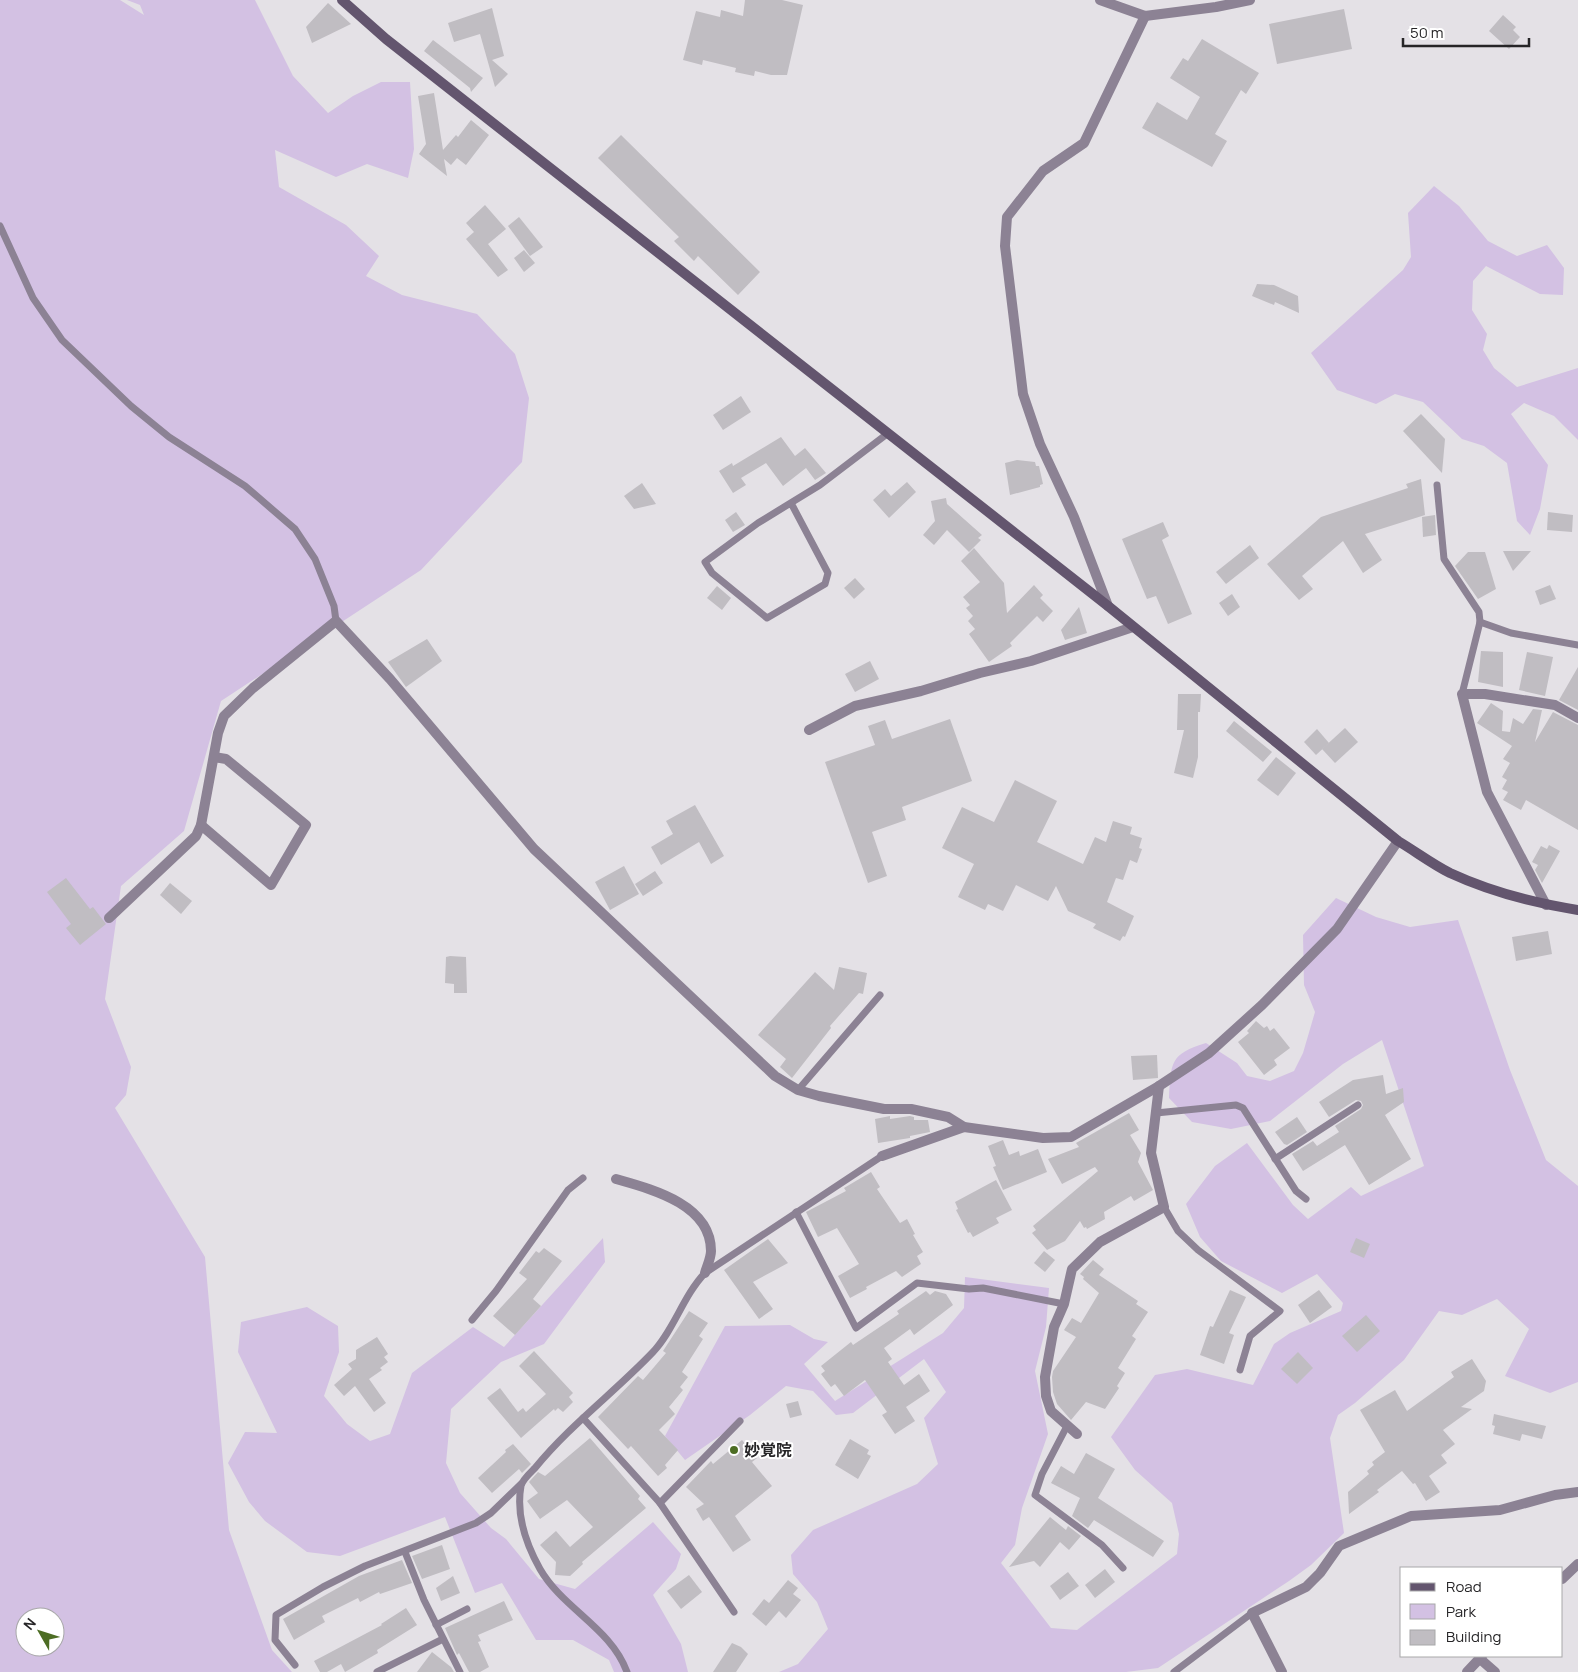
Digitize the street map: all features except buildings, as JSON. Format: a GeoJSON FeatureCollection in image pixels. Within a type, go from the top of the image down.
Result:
{"type":"FeatureCollection","features":[{"type":"Feature","properties":{"kind":"street"},"geometry":{"type":"LineString","coordinates":[[342,0],[386,40],[886,434],[1108,606],[1398,841],[1448,872],[1494,891],[1546,905],[1578,910]]}},
{"type":"Feature","properties":{"kind":"street"},"geometry":{"type":"LineString","coordinates":[[1100,0],[1145,16],[1216,7],[1250,0]]}},
{"type":"Feature","properties":{"kind":"street"},"geometry":{"type":"LineString","coordinates":[[1108,606],[1074,517],[1040,444],[1023,394],[1005,246],[1007,217],[1043,171],[1084,143],[1145,16]]}},
{"type":"Feature","properties":{"kind":"street"},"geometry":{"type":"LineString","coordinates":[[108,918],[196,836],[201,824],[218,733],[224,716],[235,704],[336,621],[390,679],[540,854],[776,1076],[798,1090],[884,1109],[911,1110],[948,1117],[964,1127],[1043,1138],[1071,1137],[1159,1086],[1209,1053],[1262,1005],[1337,929],[1398,841]]}},
{"type":"Feature","properties":{"kind":"street"},"geometry":{"type":"LineString","coordinates":[[809,730],[855,706],[921,691],[1031,661],[1133,627]]}},
{"type":"Feature","properties":{"kind":"street"},"geometry":{"type":"LineString","coordinates":[[1546,905],[1487,792],[1462,694],[1485,694],[1555,704],[1578,718]]}},
{"type":"Feature","properties":{"kind":"street"},"geometry":{"type":"LineString","coordinates":[[201,824],[272,885],[306,825],[226,759],[214,757]]}},
{"type":"Feature","properties":{"kind":"street"},"geometry":{"type":"LineString","coordinates":[[1077,1434],[1050,1411],[1046,1396],[1045,1377],[1054,1327],[1064,1304],[1072,1270],[1100,1242],[1164,1207],[1151,1153],[1159,1086]]}},
{"type":"Feature","properties":{"kind":"street"},"geometry":{"type":"LineString","coordinates":[[882,1156],[964,1127]]}},
{"type":"Feature","properties":{"kind":"street"},"geometry":{"type":"LineString","coordinates":[[616,1179],[672,1198],[694,1214],[707,1229],[711,1251],[705,1273]]}},
{"type":"Feature","properties":{"kind":"street"},"geometry":{"type":"LineString","coordinates":[[1282,1672],[1252,1613],[1306,1587],[1320,1572],[1339,1546],[1411,1516],[1500,1510],[1555,1495],[1578,1492]]}},
{"type":"Feature","properties":{"kind":"street"},"geometry":{"type":"LineString","coordinates":[[1563,1578],[1578,1564]]}},
{"type":"Feature","properties":{"kind":"street"},"geometry":{"type":"LineString","coordinates":[[1467,1672],[1481,1657],[1495,1672]]}},
{"type":"Feature","properties":{"kind":"lane"},"geometry":{"type":"LineString","coordinates":[[0,226],[33,298],[62,340],[131,406],[169,437],[245,486],[295,529],[315,560],[334,606],[336,621]]}},
{"type":"Feature","properties":{"kind":"lane"},"geometry":{"type":"LineString","coordinates":[[791,503],[828,573],[825,584],[767,618],[712,573],[705,562],[758,523],[820,485],[886,434]]}},
{"type":"Feature","properties":{"kind":"lane"},"geometry":{"type":"LineString","coordinates":[[1437,485],[1444,559],[1479,612],[1480,622],[1462,694]]}},
{"type":"Feature","properties":{"kind":"lane"},"geometry":{"type":"LineString","coordinates":[[1480,622],[1511,633],[1578,645]]}},
{"type":"Feature","properties":{"kind":"lane"},"geometry":{"type":"LineString","coordinates":[[798,1090],[880,994]]}},
{"type":"Feature","properties":{"kind":"lane"},"geometry":{"type":"LineString","coordinates":[[1156,1112],[1236,1105],[1243,1108],[1296,1191],[1306,1199]]}},
{"type":"Feature","properties":{"kind":"lane"},"geometry":{"type":"LineString","coordinates":[[1275,1158],[1358,1105]]}},
{"type":"Feature","properties":{"kind":"lane"},"geometry":{"type":"LineString","coordinates":[[295,1665],[275,1640],[276,1615],[323,1587],[365,1566],[476,1523],[491,1513],[521,1484],[582,1418],[655,1350],[696,1283],[705,1273],[882,1156]]}},
{"type":"Feature","properties":{"kind":"lane"},"geometry":{"type":"LineString","coordinates":[[472,1320],[568,1190],[583,1178]]}},
{"type":"Feature","properties":{"kind":"lane"},"geometry":{"type":"LineString","coordinates":[[1164,1207],[1178,1231],[1198,1250],[1280,1311],[1250,1336],[1240,1370]]}},
{"type":"Feature","properties":{"kind":"lane"},"geometry":{"type":"LineString","coordinates":[[796,1212],[856,1328],[917,1283],[969,1289],[983,1288],[1064,1304]]}},
{"type":"Feature","properties":{"kind":"lane"},"geometry":{"type":"LineString","coordinates":[[582,1418],[660,1503],[734,1612]]}},
{"type":"Feature","properties":{"kind":"lane"},"geometry":{"type":"LineString","coordinates":[[660,1503],[740,1421]]}},
{"type":"Feature","properties":{"kind":"lane"},"geometry":{"type":"LineString","coordinates":[[1067,1426],[1042,1474],[1035,1494],[1102,1545],[1123,1568]]}},
{"type":"Feature","properties":{"kind":"lane"},"geometry":{"type":"LineString","coordinates":[[521,1484],[520,1516],[530,1547],[541,1570],[557,1593],[607,1639],[622,1658],[627,1672]]}},
{"type":"Feature","properties":{"kind":"lane"},"geometry":{"type":"LineString","coordinates":[[405,1552],[424,1600],[460,1672]]}},
{"type":"Feature","properties":{"kind":"lane"},"geometry":{"type":"LineString","coordinates":[[436,1625],[467,1609]]}},
{"type":"Feature","properties":{"kind":"lane"},"geometry":{"type":"LineString","coordinates":[[1174,1672],[1252,1613]]}},
{"type":"Feature","properties":{"kind":"lane"},"geometry":{"type":"LineString","coordinates":[[377,1672],[443,1639]]}},
{"type":"Feature","properties":{"kind":"green space"},"geometry":{"type":"Polygon","coordinates":[[[0,0],[120,0],[144,15],[140,5],[127,0],[255,0],[293,76],[328,113],[353,96],[381,82],[410,82],[414,149],[408,178],[367,164],[336,177],[275,150],[279,187],[346,225],[379,256],[366,276],[402,295],[477,314],[515,354],[529,398],[522,462],[421,570],[221,701],[184,831],[121,886],[105,999],[131,1067],[126,1095],[115,1108],[205,1257],[229,1530],[272,1650],[292,1672],[0,1672],[0,0]]]}},
{"type":"Feature","properties":{"kind":"green space"},"geometry":{"type":"Polygon","coordinates":[[[1434,186],[1459,206],[1488,241],[1517,256],[1547,245],[1564,268],[1563,295],[1540,294],[1486,266],[1473,281],[1472,310],[1487,334],[1483,350],[1494,368],[1517,387],[1578,368],[1578,440],[1554,416],[1524,403],[1511,414],[1548,465],[1540,509],[1530,535],[1517,521],[1507,463],[1484,446],[1462,439],[1423,402],[1395,394],[1376,404],[1337,390],[1311,353],[1403,270],[1411,257],[1408,213],[1434,186]]]}},
{"type":"Feature","properties":{"kind":"green space"},"geometry":{"type":"Polygon","coordinates":[[[1336,898],[1376,917],[1410,927],[1458,920],[1510,1070],[1546,1160],[1578,1186],[1578,1382],[1550,1393],[1505,1376],[1529,1329],[1497,1299],[1462,1315],[1439,1311],[1404,1360],[1355,1403],[1338,1415],[1330,1438],[1344,1533],[1311,1565],[1289,1581],[1158,1668],[1126,1672],[779,1672],[798,1664],[828,1629],[817,1602],[793,1574],[791,1555],[813,1530],[917,1484],[938,1464],[924,1418],[946,1392],[924,1359],[853,1413],[836,1415],[813,1391],[786,1386],[750,1415],[685,1460],[665,1436],[725,1326],[790,1325],[814,1339],[828,1342],[804,1364],[835,1401],[943,1333],[964,1308],[965,1277],[1049,1288],[1046,1327],[1035,1371],[1048,1434],[1022,1508],[1015,1545],[1001,1563],[1051,1628],[1077,1630],[1177,1554],[1179,1534],[1172,1503],[1135,1470],[1111,1437],[1155,1375],[1187,1369],[1253,1385],[1274,1344],[1290,1333],[1341,1311],[1343,1303],[1317,1274],[1282,1293],[1221,1261],[1200,1237],[1186,1204],[1215,1166],[1247,1143],[1293,1205],[1308,1219],[1351,1187],[1361,1196],[1424,1166],[1382,1040],[1343,1064],[1270,1121],[1231,1129],[1192,1122],[1169,1098],[1172,1068],[1175,1061],[1185,1051],[1206,1043],[1237,1063],[1247,1076],[1270,1081],[1294,1071],[1303,1053],[1315,1012],[1304,985],[1303,935],[1336,898]]]}},
{"type":"Feature","properties":{"kind":"green space"},"geometry":{"type":"Polygon","coordinates":[[[603,1238],[605,1262],[544,1344],[501,1362],[451,1409],[446,1463],[460,1493],[491,1528],[506,1539],[539,1579],[575,1589],[653,1522],[681,1554],[676,1569],[653,1595],[681,1644],[688,1672],[614,1672],[609,1660],[573,1640],[536,1640],[502,1583],[475,1593],[445,1517],[340,1556],[307,1552],[265,1521],[249,1502],[228,1463],[245,1432],[277,1433],[238,1352],[241,1322],[307,1307],[338,1326],[339,1352],[324,1396],[347,1424],[370,1441],[390,1434],[412,1373],[473,1327],[504,1347],[603,1238]]]}},
{"type":"Feature","properties":{"kind":"place","name":"妙覚院"},"geometry":{"type":"Point","coordinates":[734,1450]}}]}
